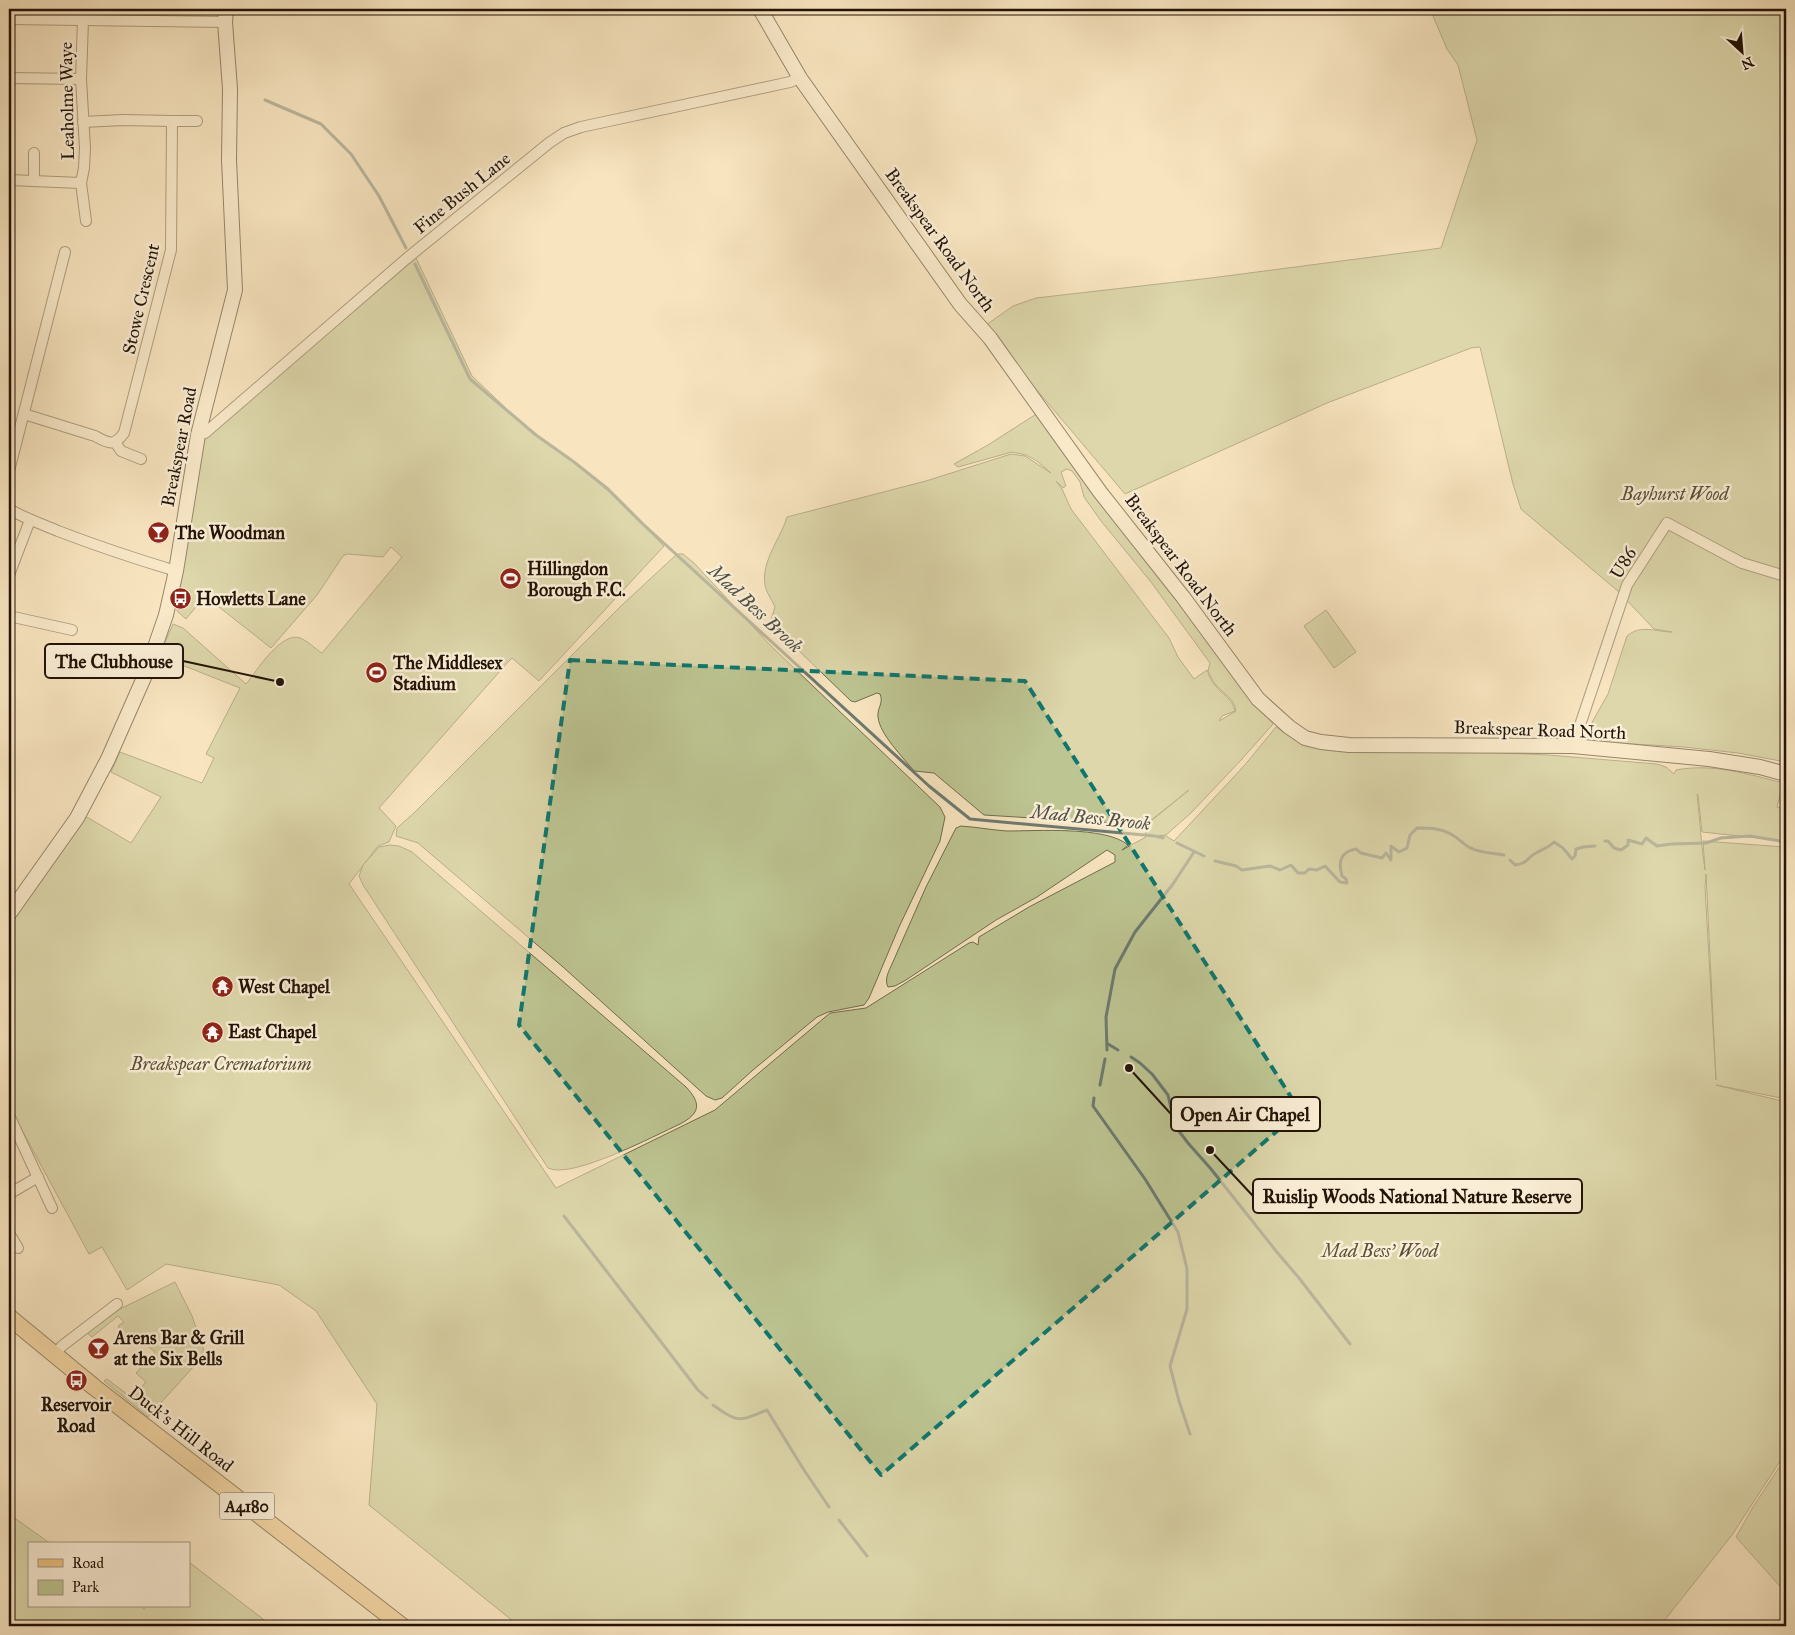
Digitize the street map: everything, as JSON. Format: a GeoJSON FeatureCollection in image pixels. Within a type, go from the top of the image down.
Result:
{"type":"FeatureCollection","features":[{"type":"Feature","properties":{"kind":"main road","name":"Duck's Hill Road"},"geometry":{"type":"LineString","coordinates":[[9,1317],[102,1393],[402,1626]]}},
{"type":"Feature","properties":{"kind":"street","name":"Breakspear Road North"},"geometry":{"type":"LineString","coordinates":[[760,9],[800,78],[954,296],[990,338],[1100,492],[1184,597],[1258,699],[1289,727],[1312,740],[1350,745],[1573,746],[1709,759],[1760,767],[1786,774]]}},
{"type":"Feature","properties":{"kind":"street"},"geometry":{"type":"LineString","coordinates":[[9,19],[83,20],[226,15]]}},
{"type":"Feature","properties":{"kind":"street","name":"Breakspear Road"},"geometry":{"type":"LineString","coordinates":[[9,914],[77,818],[118,741],[163,627],[176,571],[198,435],[236,290],[229,160],[230,89],[226,15]]}},
{"type":"Feature","properties":{"kind":"street","name":"Leaholme Waye"},"geometry":{"type":"LineString","coordinates":[[83,20],[81,79],[84,162],[81,183],[86,220]]}},
{"type":"Feature","properties":{"kind":"street"},"geometry":{"type":"LineString","coordinates":[[9,78],[81,79]]}},
{"type":"Feature","properties":{"kind":"street","name":"Fine Bush Lane"},"geometry":{"type":"LineString","coordinates":[[198,435],[205,433],[406,259],[549,143],[564,133],[582,127],[800,78]]}},
{"type":"Feature","properties":{"kind":"street"},"geometry":{"type":"LineString","coordinates":[[83,122],[123,120],[198,121]]}},
{"type":"Feature","properties":{"kind":"street","name":"Stowe Crescent"},"geometry":{"type":"LineString","coordinates":[[115,442],[124,433],[171,250],[172,122]]}},
{"type":"Feature","properties":{"kind":"street","name":"Leaholme Waye"},"geometry":{"type":"LineString","coordinates":[[34,153],[34,181]]}},
{"type":"Feature","properties":{"kind":"street","name":"Leaholme Waye"},"geometry":{"type":"LineString","coordinates":[[9,180],[81,183]]}},
{"type":"Feature","properties":{"kind":"street"},"geometry":{"type":"LineString","coordinates":[[9,471],[65,252]]}},
{"type":"Feature","properties":{"kind":"street"},"geometry":{"type":"LineString","coordinates":[[24,414],[95,436],[106,442],[115,442],[121,451],[141,459]]}},
{"type":"Feature","properties":{"kind":"street"},"geometry":{"type":"LineString","coordinates":[[9,509],[30,520],[119,553],[176,571]]}},
{"type":"Feature","properties":{"kind":"street"},"geometry":{"type":"LineString","coordinates":[[9,575],[30,520]]}},
{"type":"Feature","properties":{"kind":"street","name":"U86"},"geometry":{"type":"LineString","coordinates":[[1573,746],[1627,585],[1667,523],[1742,563],[1786,576]]}},
{"type":"Feature","properties":{"kind":"street"},"geometry":{"type":"LineString","coordinates":[[9,616],[72,630]]}},
{"type":"Feature","properties":{"kind":"street"},"geometry":{"type":"LineString","coordinates":[[9,1115],[52,1208]]}},
{"type":"Feature","properties":{"kind":"street"},"geometry":{"type":"LineString","coordinates":[[9,1194],[38,1177]]}},
{"type":"Feature","properties":{"kind":"street"},"geometry":{"type":"LineString","coordinates":[[9,1233],[18,1248]]}},
{"type":"Feature","properties":{"kind":"street"},"geometry":{"type":"LineString","coordinates":[[55,1354],[62,1346],[117,1304]]}},
{"type":"Feature","properties":{"kind":"highlighted area"},"geometry":{"type":"Polygon","coordinates":[[[570,660],[1025,681],[1300,1111],[881,1475],[519,1025],[570,660]]]}},
{"type":"Feature","properties":{"kind":"green space","name":"Bayhurst Wood"},"geometry":{"type":"Polygon","coordinates":[[[1430,9],[1786,9],[1786,762],[1738,753],[1684,747],[1601,742],[1594,738],[1590,726],[1608,694],[1627,636],[1632,632],[1643,629],[1672,632],[1654,629],[1619,592],[1521,509],[1513,484],[1480,347],[1471,348],[1327,403],[1125,494],[1036,389],[986,325],[1013,306],[1036,298],[1211,278],[1441,248],[1477,140],[1458,65],[1447,49],[1430,9]]]}},
{"type":"Feature","properties":{"kind":"green space","name":"Mad Bess' Wood"},"geometry":{"type":"Polygon","coordinates":[[[416,258],[472,376],[532,433],[572,461],[607,490],[664,546],[539,681],[512,658],[508,662],[379,808],[396,826],[389,842],[378,846],[349,884],[556,1188],[715,1110],[830,1013],[866,1008],[969,943],[973,942],[978,945],[979,937],[1029,907],[1115,862],[1115,855],[1107,850],[1037,897],[996,920],[906,980],[895,986],[888,987],[887,978],[890,969],[926,887],[956,828],[961,826],[1007,831],[1052,830],[1088,832],[1118,839],[1128,845],[1122,850],[1146,837],[1145,826],[1189,790],[1145,825],[984,815],[934,773],[914,771],[898,753],[880,724],[878,714],[881,700],[880,694],[877,693],[855,702],[851,701],[770,623],[775,607],[766,588],[766,567],[787,517],[926,481],[1011,454],[1025,456],[1051,473],[1037,461],[1026,455],[1012,452],[958,467],[954,464],[1041,411],[1273,724],[1192,812],[1166,835],[1154,836],[1166,836],[1174,841],[1244,766],[1276,727],[1295,740],[1311,746],[1354,752],[1444,750],[1548,755],[1657,764],[1666,767],[1674,774],[1676,770],[1689,768],[1716,769],[1743,773],[1783,783],[1777,807],[1786,810],[1786,841],[1702,832],[1697,794],[1705,870],[1703,841],[1785,847],[1786,849],[1786,1099],[1716,1085],[1786,1102],[1786,1452],[1732,1535],[1660,1626],[519,1626],[369,1505],[377,1404],[316,1311],[279,1285],[166,1264],[127,1290],[102,1247],[89,1254],[9,1106],[9,927],[61,847],[85,816],[131,843],[161,797],[111,772],[120,752],[202,783],[214,758],[206,754],[240,688],[159,656],[173,624],[183,628],[246,684],[262,662],[277,646],[293,637],[306,641],[322,653],[402,557],[391,547],[383,557],[347,554],[343,556],[317,595],[271,648],[205,596],[186,619],[177,611],[200,443],[416,258]],[[1067,469],[1061,472],[1066,486],[1063,488],[1056,481],[1062,489],[1071,509],[1169,638],[1178,657],[1194,679],[1207,670],[1210,678],[1218,688],[1232,702],[1235,711],[1222,716],[1219,721],[1236,711],[1235,706],[1231,699],[1215,684],[1208,671],[1210,663],[1151,582],[1101,521],[1084,497],[1080,482],[1072,471],[1067,469]],[[1706,874],[1705,887],[1716,1080],[1706,874]]]}},
{"type":"Feature","properties":{"kind":"green space"},"geometry":{"type":"Polygon","coordinates":[[[677,554],[683,554],[694,563],[771,646],[940,807],[945,817],[940,841],[899,927],[869,998],[864,1005],[828,1012],[817,1017],[722,1098],[715,1100],[706,1096],[563,967],[418,843],[396,836],[397,828],[621,606],[677,554]]]}},
{"type":"Feature","properties":{"kind":"green space"},"geometry":{"type":"Polygon","coordinates":[[[1326,610],[1356,652],[1334,668],[1304,626],[1326,610]]]}},
{"type":"Feature","properties":{"kind":"green space"},"geometry":{"type":"Polygon","coordinates":[[[399,846],[412,852],[686,1087],[696,1103],[695,1112],[692,1116],[680,1124],[614,1155],[575,1168],[559,1170],[548,1168],[363,885],[359,876],[363,865],[379,847],[399,846]]]}},
{"type":"Feature","properties":{"kind":"green space"},"geometry":{"type":"Polygon","coordinates":[[[175,1282],[192,1316],[205,1354],[148,1417],[104,1381],[107,1379],[132,1398],[146,1382],[136,1373],[155,1352],[137,1337],[132,1342],[118,1326],[124,1322],[118,1316],[92,1337],[87,1333],[120,1309],[175,1282]]]}},
{"type":"Feature","properties":{"kind":"green space"},"geometry":{"type":"Polygon","coordinates":[[[1786,1457],[1786,1593],[1736,1537],[1786,1457]]]}},
{"type":"Feature","properties":{"kind":"green space"},"geometry":{"type":"Polygon","coordinates":[[[9,1514],[48,1542],[28,1542],[28,1608],[190,1608],[190,1563],[272,1626],[9,1626],[9,1514]]]}},
{"type":"Feature","properties":{"kind":"waterway","name":"Mad Bess Brook"},"geometry":{"type":"LineString","coordinates":[[265,100],[321,124],[351,154],[379,196],[406,248]]}},
{"type":"Feature","properties":{"kind":"waterway","name":"Mad Bess Brook"},"geometry":{"type":"LineString","coordinates":[[415,264],[470,379],[536,435],[608,489],[643,524],[929,786],[970,819],[1163,838]]}},
{"type":"Feature","properties":{"kind":"waterway","name":"Mad Bess Brook"},"geometry":{"type":"LineString","coordinates":[[1215,861],[1236,866],[1242,870],[1270,866],[1280,870],[1291,865],[1298,873],[1305,873],[1309,869],[1317,870],[1325,866],[1340,882],[1347,883],[1346,879],[1342,876],[1340,866],[1343,855],[1356,849],[1361,853],[1382,858],[1386,853],[1391,860],[1391,846],[1399,852],[1407,848],[1410,835],[1417,828],[1440,830],[1449,833],[1473,849],[1504,855]]}},
{"type":"Feature","properties":{"kind":"waterway","name":"Mad Bess Brook"},"geometry":{"type":"LineString","coordinates":[[1605,841],[1608,841],[1614,848],[1621,850],[1628,845],[1628,840],[1642,844],[1646,838],[1657,846],[1706,843],[1721,838],[1750,836],[1786,842]]}},
{"type":"Feature","properties":{"kind":"waterway","name":"Mad Bess Brook"},"geometry":{"type":"LineString","coordinates":[[1510,860],[1515,865],[1523,863],[1554,842],[1563,848],[1572,859],[1575,856],[1576,849],[1595,846]]}},
{"type":"Feature","properties":{"kind":"waterway","name":"Mad Bess Brook"},"geometry":{"type":"LineString","coordinates":[[1177,843],[1204,856]]}},
{"type":"Feature","properties":{"kind":"waterway"},"geometry":{"type":"LineString","coordinates":[[1107,1050],[1106,1017],[1115,969],[1135,932],[1173,884],[1194,852]]}},
{"type":"Feature","properties":{"kind":"waterway"},"geometry":{"type":"LineString","coordinates":[[1108,1044],[1118,1050]]}},
{"type":"Feature","properties":{"kind":"waterway"},"geometry":{"type":"LineString","coordinates":[[1131,1057],[1152,1074],[1168,1095],[1175,1126],[1299,1278],[1350,1344]]}},
{"type":"Feature","properties":{"kind":"waterway"},"geometry":{"type":"LineString","coordinates":[[1100,1085],[1105,1059]]}},
{"type":"Feature","properties":{"kind":"waterway"},"geometry":{"type":"LineString","coordinates":[[1094,1098],[1093,1106],[1145,1179],[1178,1232],[1187,1269],[1187,1309],[1170,1366],[1190,1434]]}},
{"type":"Feature","properties":{"kind":"waterway"},"geometry":{"type":"LineString","coordinates":[[564,1216],[698,1390],[707,1398]]}},
{"type":"Feature","properties":{"kind":"waterway"},"geometry":{"type":"LineString","coordinates":[[713,1405],[728,1415],[739,1419],[767,1410],[829,1507]]}},
{"type":"Feature","properties":{"kind":"waterway"},"geometry":{"type":"LineString","coordinates":[[839,1520],[867,1556]]}},
{"type":"Feature","properties":{"kind":"place","name":"The Woodman"},"geometry":{"type":"Point","coordinates":[159,533]}},
{"type":"Feature","properties":{"kind":"place","name":"Hillingdon Borough F.C."},"geometry":{"type":"Point","coordinates":[511,579]}},
{"type":"Feature","properties":{"kind":"place","name":"Howletts Lane"},"geometry":{"type":"Point","coordinates":[180,599]}},
{"type":"Feature","properties":{"kind":"place","name":"The Middlesex Stadium"},"geometry":{"type":"Point","coordinates":[377,673]}},
{"type":"Feature","properties":{"kind":"place","name":"The Clubhouse"},"geometry":{"type":"Point","coordinates":[280,682]}},
{"type":"Feature","properties":{"kind":"place","name":"West Chapel"},"geometry":{"type":"Point","coordinates":[222,987]}},
{"type":"Feature","properties":{"kind":"place","name":"East Chapel"},"geometry":{"type":"Point","coordinates":[212,1032]}},
{"type":"Feature","properties":{"kind":"place","name":"Open Air Chapel"},"geometry":{"type":"Point","coordinates":[1129,1068]}},
{"type":"Feature","properties":{"kind":"place","name":"Ruislip Woods National Nature Reserve"},"geometry":{"type":"Point","coordinates":[1210,1150]}},
{"type":"Feature","properties":{"kind":"place","name":"Arens Bar & Grill at the Six Bells"},"geometry":{"type":"Point","coordinates":[98,1348]}},
{"type":"Feature","properties":{"kind":"place","name":"Reservoir Road"},"geometry":{"type":"Point","coordinates":[76,1380]}},
{"type":"Feature","properties":{"kind":"park label","name":"Breakspear Crematorium"},"geometry":{"type":"Point","coordinates":[221,1064]}}]}
